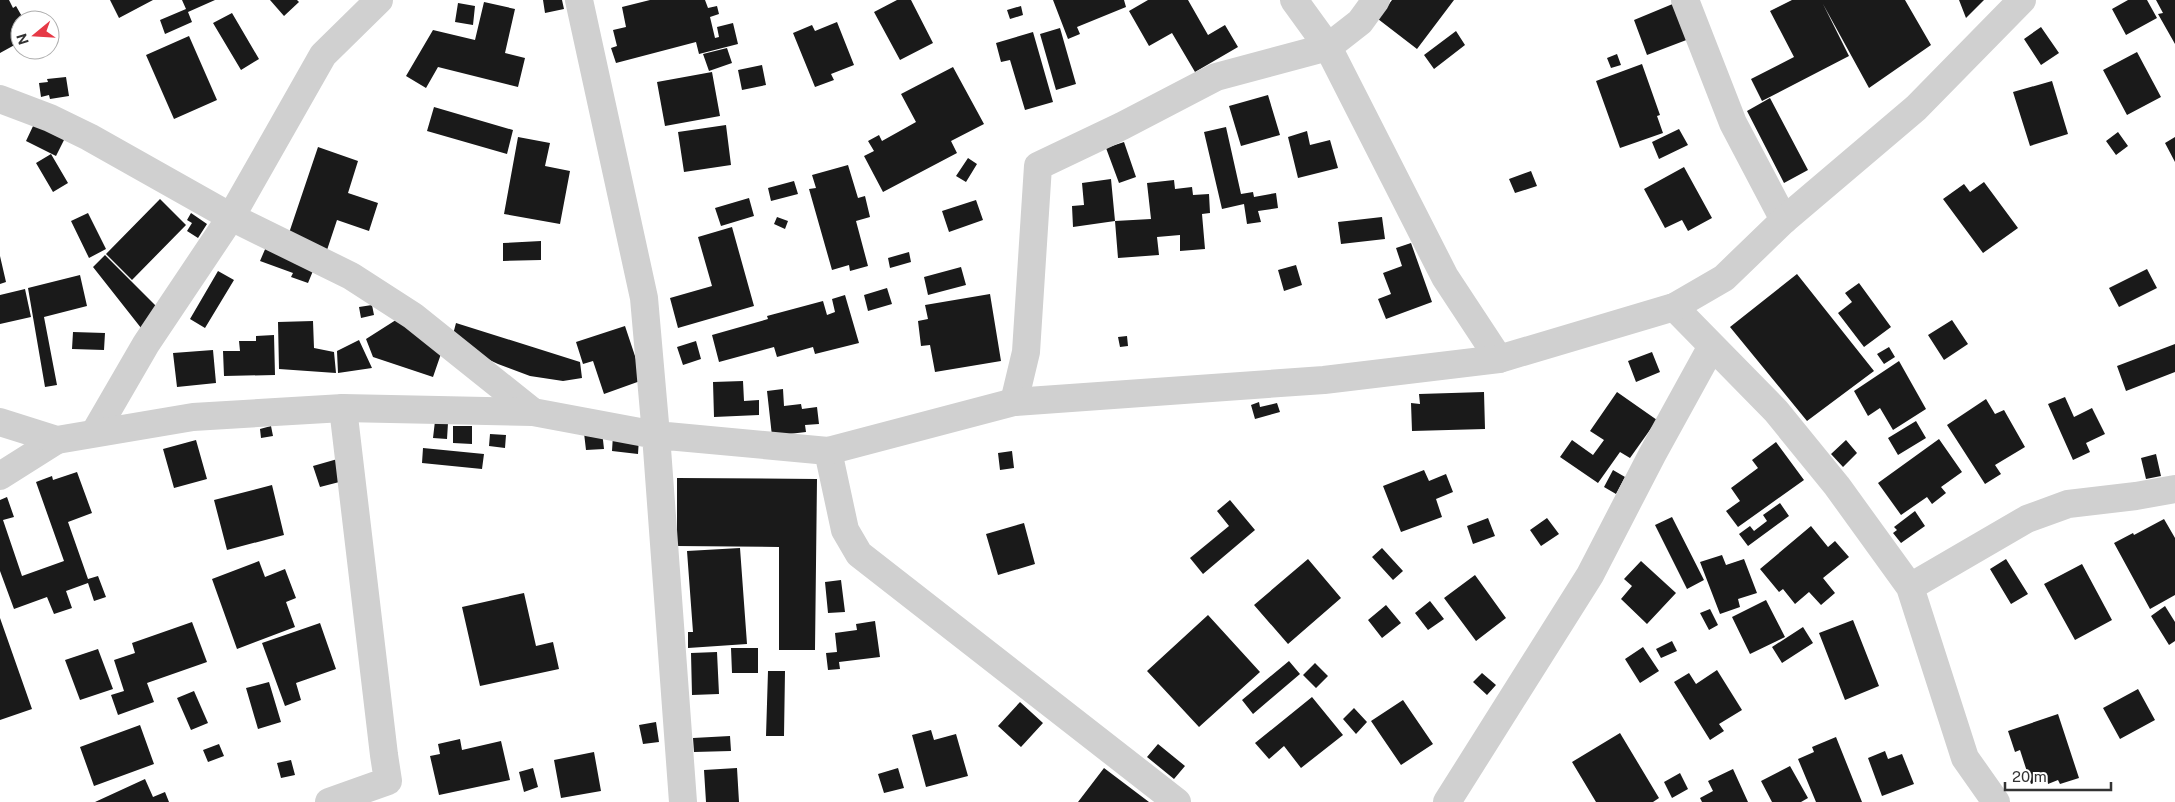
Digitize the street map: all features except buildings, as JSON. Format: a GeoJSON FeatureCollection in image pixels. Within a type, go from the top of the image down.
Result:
{"type":"FeatureCollection","features":[{"type":"Feature","properties":{"kind":"street"},"geometry":{"type":"LineString","coordinates":[[95,432],[146,344],[231,217],[323,55],[379,0]]}},
{"type":"Feature","properties":{"kind":"street"},"geometry":{"type":"LineString","coordinates":[[580,0],[644,298],[683,802]]}},
{"type":"Feature","properties":{"kind":"street"},"geometry":{"type":"LineString","coordinates":[[1294,0],[1328,47],[1445,277],[1499,359]]}},
{"type":"Feature","properties":{"kind":"street"},"geometry":{"type":"LineString","coordinates":[[1014,402],[1026,352],[1038,166],[1122,126],[1216,77],[1328,47],[1360,22],[1376,0]]}},
{"type":"Feature","properties":{"kind":"street"},"geometry":{"type":"LineString","coordinates":[[1685,0],[1733,123],[1784,220]]}},
{"type":"Feature","properties":{"kind":"street"},"geometry":{"type":"LineString","coordinates":[[0,476],[57,440],[95,432],[193,417],[343,408],[533,412],[656,435],[828,451],[1014,402],[1324,380],[1499,359],[1674,307],[1724,278],[1784,220],[1916,108],[2022,0]]}},
{"type":"Feature","properties":{"kind":"street"},"geometry":{"type":"LineString","coordinates":[[0,98],[89,136],[231,217],[351,276],[413,316],[533,412]]}},
{"type":"Feature","properties":{"kind":"street"},"geometry":{"type":"LineString","coordinates":[[1674,307],[1776,411],[1837,486],[1910,587],[1964,758],[1996,802]]}},
{"type":"Feature","properties":{"kind":"street"},"geometry":{"type":"LineString","coordinates":[[1447,802],[1590,575],[1652,455],[1712,346]]}},
{"type":"Feature","properties":{"kind":"street"},"geometry":{"type":"LineString","coordinates":[[329,802],[388,781],[343,408]]}},
{"type":"Feature","properties":{"kind":"street"},"geometry":{"type":"LineString","coordinates":[[0,422],[57,440]]}},
{"type":"Feature","properties":{"kind":"street"},"geometry":{"type":"LineString","coordinates":[[828,451],[845,530],[860,554],[1177,802]]}},
{"type":"Feature","properties":{"kind":"street"},"geometry":{"type":"LineString","coordinates":[[1910,587],[2036,516],[2068,504],[2136,496],[2175,489]]}}]}
